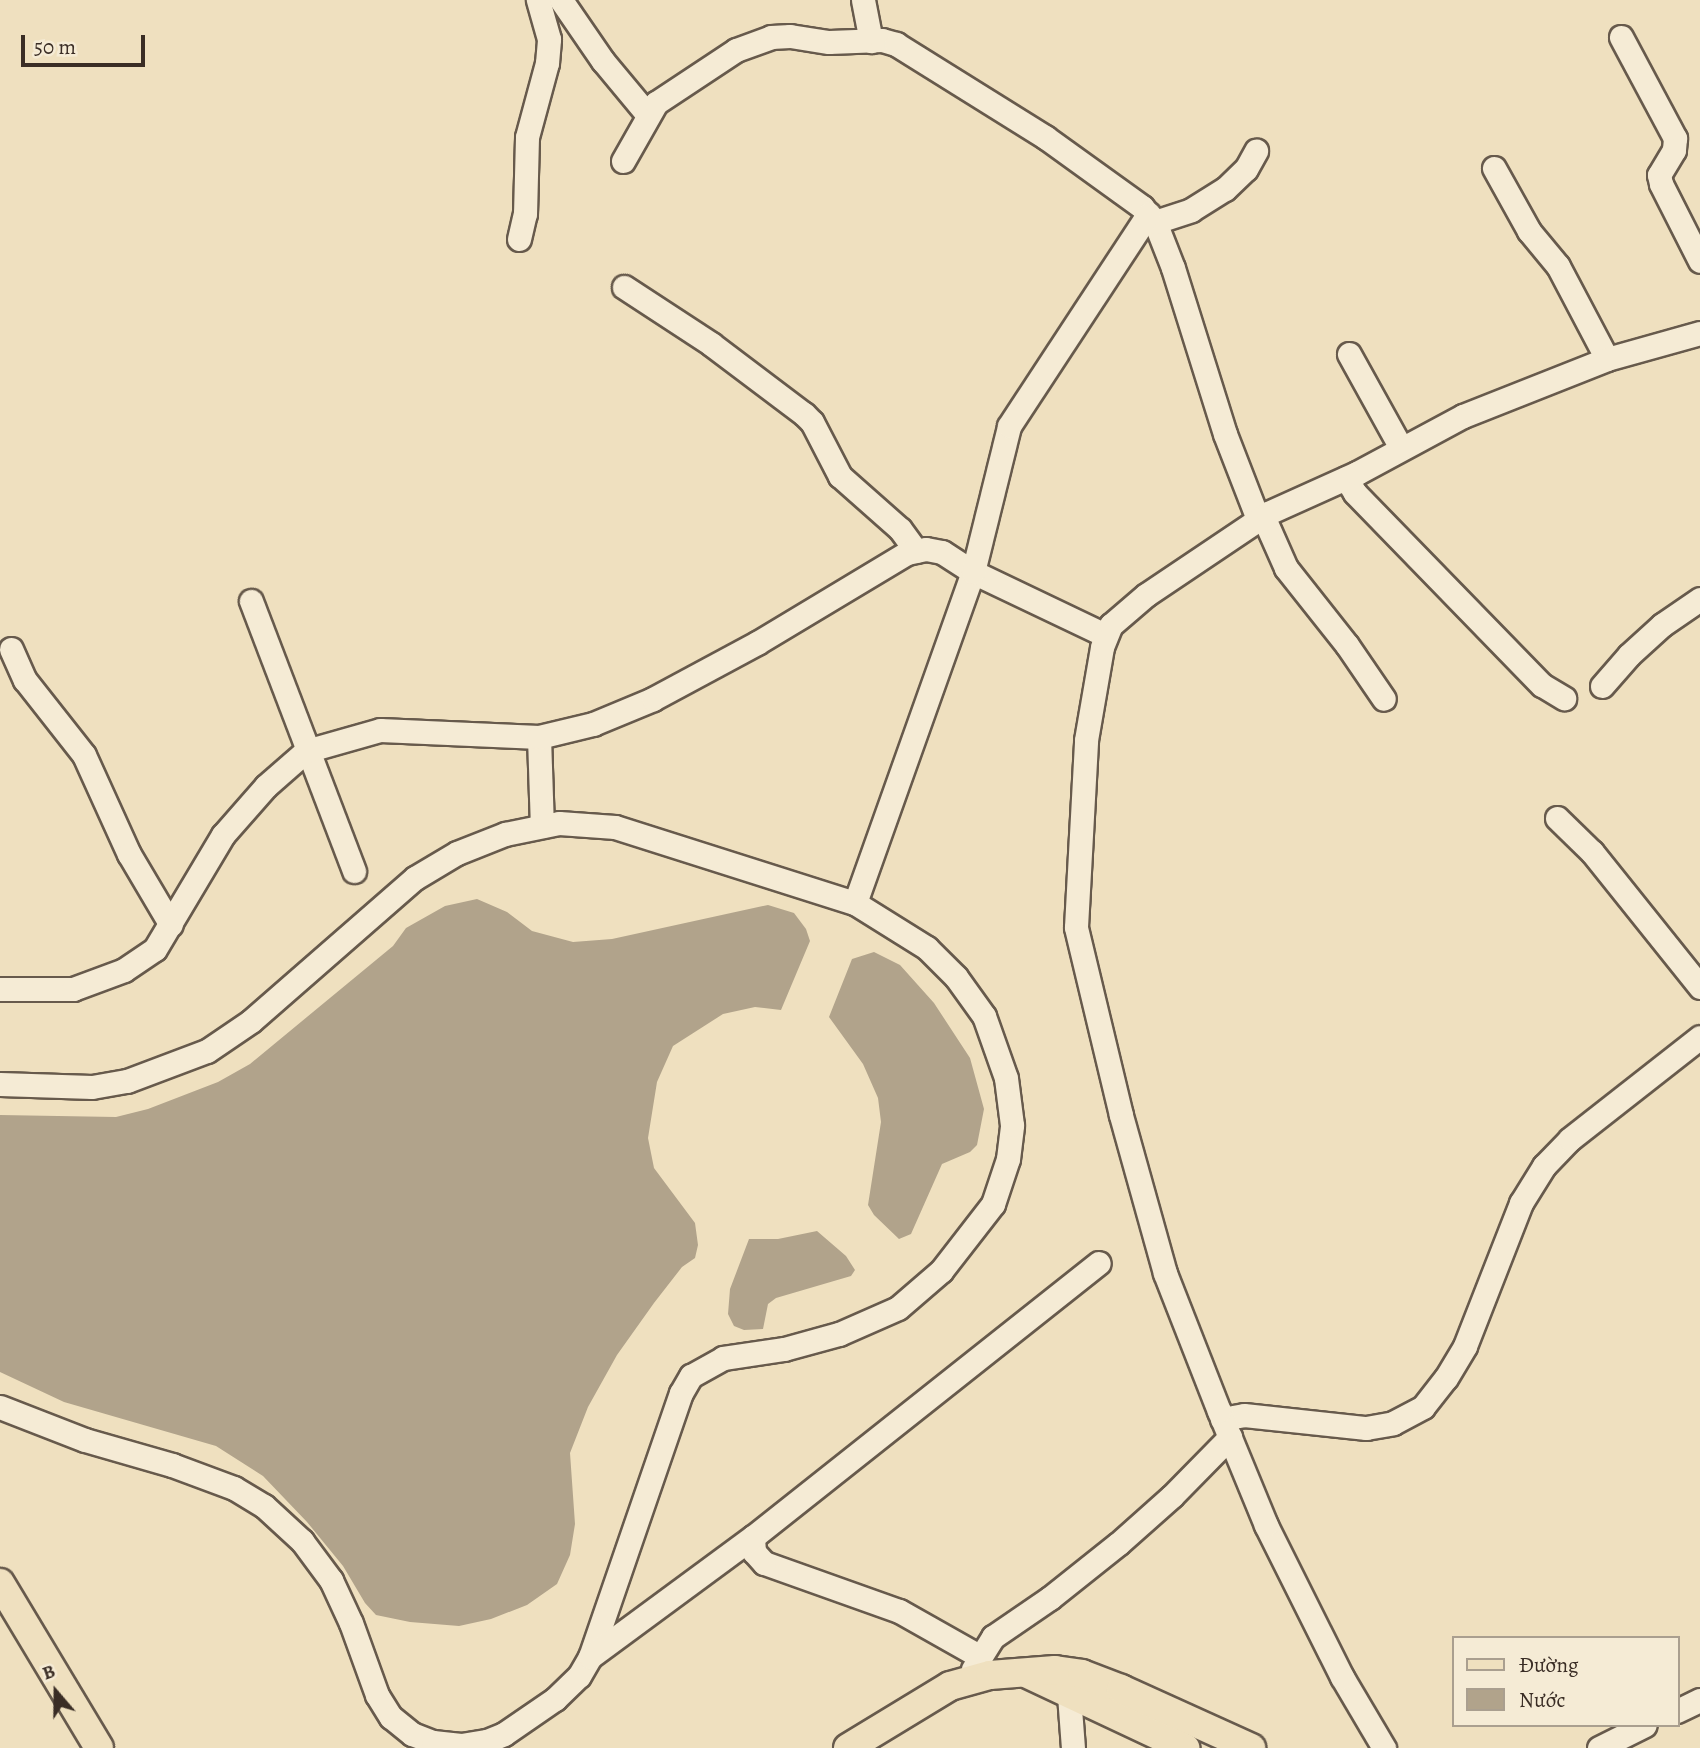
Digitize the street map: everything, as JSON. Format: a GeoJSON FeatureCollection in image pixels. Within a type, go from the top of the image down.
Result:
{"type":"FeatureCollection","features":[{"type":"Feature","properties":{"kind":"main road"},"geometry":{"type":"LineString","coordinates":[[0,1583],[99,1748]]}},
{"type":"Feature","properties":{"kind":"main road"},"geometry":{"type":"LineString","coordinates":[[848,1748],[890,1721],[966,1681],[990,1675],[1055,1670],[1082,1674],[1251,1748]]}},
{"type":"Feature","properties":{"kind":"main road"},"geometry":{"type":"LineString","coordinates":[[1028,1674],[1185,1748]]}},
{"type":"Feature","properties":{"kind":"street"},"geometry":{"type":"LineString","coordinates":[[519,239],[526,201],[527,137],[549,39],[538,0]]}},
{"type":"Feature","properties":{"kind":"street"},"geometry":{"type":"LineString","coordinates":[[561,0],[603,61],[648,114]]}},
{"type":"Feature","properties":{"kind":"street"},"geometry":{"type":"LineString","coordinates":[[863,0],[871,41]]}},
{"type":"Feature","properties":{"kind":"street"},"geometry":{"type":"LineString","coordinates":[[623,161],[656,103],[736,50],[771,37],[797,36],[829,42],[871,41],[896,44],[1045,137],[1151,218],[1173,268],[1225,434],[1260,517],[1286,568],[1347,645],[1384,699]]}},
{"type":"Feature","properties":{"kind":"street"},"geometry":{"type":"LineString","coordinates":[[1621,37],[1675,138],[1674,150],[1660,175],[1661,184],[1700,261]]}},
{"type":"Feature","properties":{"kind":"street"},"geometry":{"type":"LineString","coordinates":[[855,903],[974,572],[1009,426],[1151,218],[1191,210],[1225,189],[1246,169],[1256,151]]}},
{"type":"Feature","properties":{"kind":"street"},"geometry":{"type":"LineString","coordinates":[[1494,168],[1529,231],[1558,266],[1607,359]]}},
{"type":"Feature","properties":{"kind":"street"},"geometry":{"type":"LineString","coordinates":[[624,286],[711,344],[804,414],[812,422],[840,476],[900,529],[916,551]]}},
{"type":"Feature","properties":{"kind":"street"},"geometry":{"type":"LineString","coordinates":[[1384,1748],[1336,1666],[1266,1525],[1165,1273],[1121,1115],[1076,927],[1086,740],[1105,635],[1111,625],[1146,594],[1260,517],[1346,478],[1463,415],[1607,359],[1700,333]]}},
{"type":"Feature","properties":{"kind":"street"},"geometry":{"type":"LineString","coordinates":[[1349,354],[1401,448]]}},
{"type":"Feature","properties":{"kind":"street"},"geometry":{"type":"LineString","coordinates":[[1346,478],[1355,493],[1542,685],[1564,698]]}},
{"type":"Feature","properties":{"kind":"street"},"geometry":{"type":"LineString","coordinates":[[0,989],[73,989],[124,970],[155,949],[223,835],[266,786],[306,751],[380,730],[539,737],[593,724],[653,699],[757,643],[907,553],[942,552],[974,572],[1105,635]]}},
{"type":"Feature","properties":{"kind":"street"},"geometry":{"type":"LineString","coordinates":[[1602,686],[1629,655],[1662,625],[1700,599]]}},
{"type":"Feature","properties":{"kind":"street"},"geometry":{"type":"LineString","coordinates":[[251,601],[354,872]]}},
{"type":"Feature","properties":{"kind":"street"},"geometry":{"type":"LineString","coordinates":[[11,649],[25,680],[85,755],[129,854],[171,925]]}},
{"type":"Feature","properties":{"kind":"street"},"geometry":{"type":"LineString","coordinates":[[539,737],[542,826]]}},
{"type":"Feature","properties":{"kind":"street"},"geometry":{"type":"LineString","coordinates":[[1558,818],[1592,852],[1700,987]]}},
{"type":"Feature","properties":{"kind":"street"},"geometry":{"type":"LineString","coordinates":[[0,1084],[92,1087],[127,1081],[207,1051],[251,1021],[415,878],[457,853],[505,834],[559,823],[615,827],[855,903],[927,948],[956,977],[984,1016],[1006,1078],[1012,1125],[1008,1159],[993,1204],[941,1271],[898,1308],[828,1337],[784,1349],[723,1358],[691,1376],[681,1394],[590,1657],[579,1676],[555,1699],[504,1734],[461,1745],[433,1742],[412,1734],[391,1717],[377,1695],[351,1623],[331,1580],[302,1541],[264,1506],[234,1488],[172,1465],[85,1440],[0,1407]]}},
{"type":"Feature","properties":{"kind":"street"},"geometry":{"type":"LineString","coordinates":[[966,1681],[993,1637],[1050,1598],[1118,1544],[1172,1496],[1226,1428],[1244,1415],[1366,1428],[1393,1423],[1423,1407],[1446,1378],[1465,1346],[1521,1203],[1544,1167],[1570,1139],[1700,1037]]}},
{"type":"Feature","properties":{"kind":"street"},"geometry":{"type":"LineString","coordinates":[[590,1657],[754,1537],[1099,1263]]}},
{"type":"Feature","properties":{"kind":"street"},"geometry":{"type":"LineString","coordinates":[[754,1537],[754,1552],[764,1563],[899,1611],[979,1656]]}},
{"type":"Feature","properties":{"kind":"street"},"geometry":{"type":"LineString","coordinates":[[1069,1695],[1073,1748]]}},
{"type":"Feature","properties":{"kind":"street"},"geometry":{"type":"LineString","coordinates":[[1679,1710],[1700,1700]]}},
{"type":"Feature","properties":{"kind":"street"},"geometry":{"type":"LineString","coordinates":[[1599,1748],[1642,1727]]}},
{"type":"Feature","properties":{"kind":"water"},"geometry":{"type":"Polygon","coordinates":[[[477,899],[507,912],[532,931],[573,942],[612,939],[768,905],[794,913],[806,929],[810,941],[781,1010],[755,1007],[723,1014],[673,1046],[657,1082],[648,1138],[654,1168],[695,1223],[698,1245],[695,1258],[682,1267],[654,1303],[617,1355],[588,1407],[570,1453],[575,1524],[570,1555],[557,1584],[527,1605],[491,1619],[459,1626],[410,1622],[376,1615],[365,1603],[343,1566],[307,1522],[263,1476],[216,1446],[64,1402],[0,1372],[0,1115],[116,1117],[148,1109],[218,1082],[250,1064],[393,946],[406,928],[445,906],[477,899]]]}},
{"type":"Feature","properties":{"kind":"water"},"geometry":{"type":"Polygon","coordinates":[[[874,952],[900,965],[934,1003],[970,1058],[984,1109],[977,1145],[970,1152],[942,1164],[911,1234],[899,1239],[874,1215],[868,1205],[881,1122],[878,1098],[863,1064],[829,1017],[852,959],[874,952]]]}},
{"type":"Feature","properties":{"kind":"water"},"geometry":{"type":"Polygon","coordinates":[[[817,1231],[846,1256],[855,1270],[851,1276],[776,1298],[768,1304],[763,1329],[744,1330],[734,1326],[728,1314],[730,1289],[749,1239],[778,1239],[817,1231]]]}}]}
